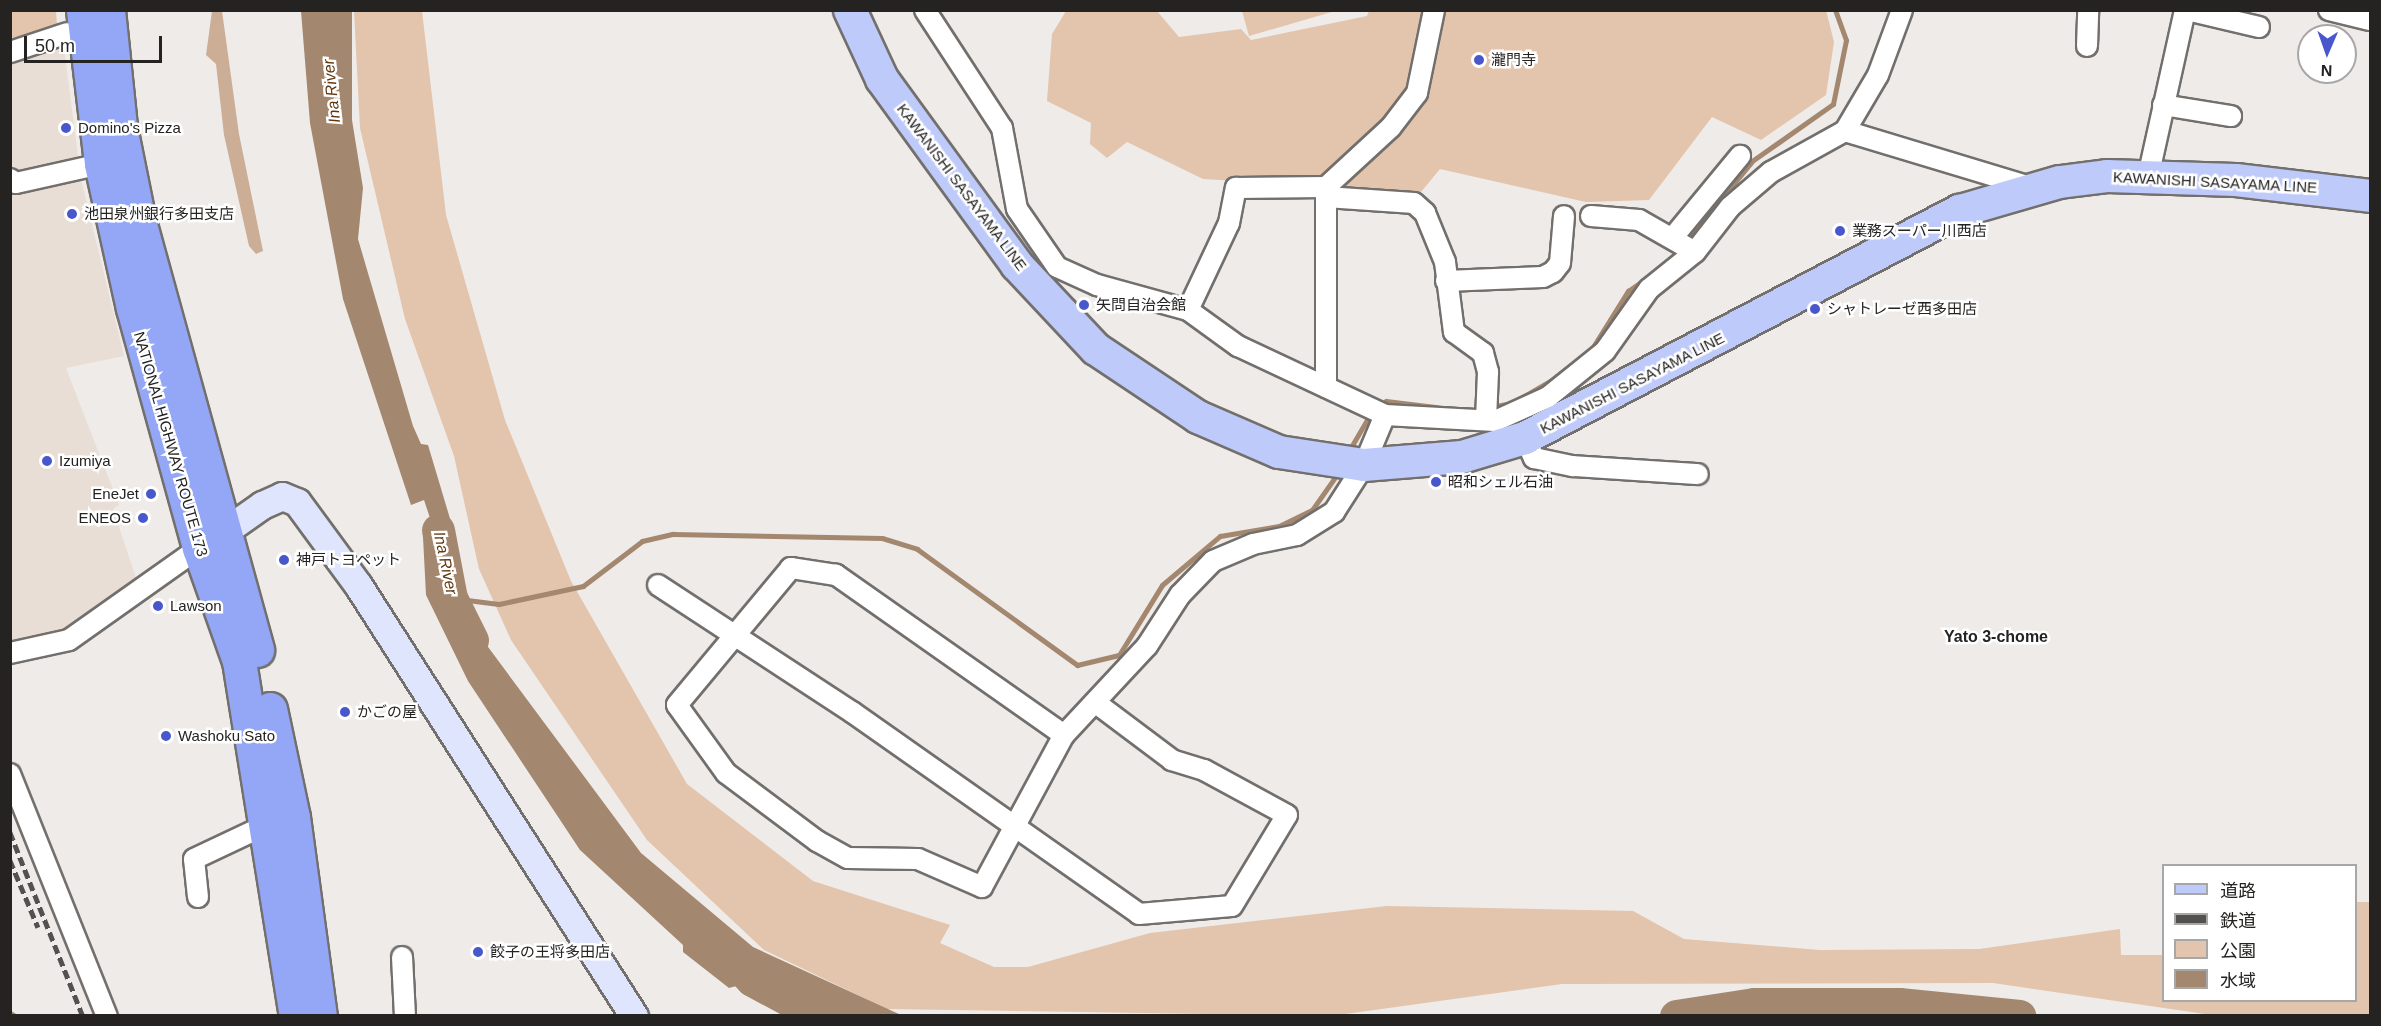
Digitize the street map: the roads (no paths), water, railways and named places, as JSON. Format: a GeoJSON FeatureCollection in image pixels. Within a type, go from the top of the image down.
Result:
{"type":"FeatureCollection","features":[{"type":"Feature","properties":{"kind":"highway","name":"NATIONAL HIGHWAY ROUTE 173"},"geometry":{"type":"LineString","coordinates":[[108,10],[120,127],[139,221],[226,531],[293,817],[320,1016]]}},
{"type":"Feature","properties":{"kind":"highway","name":"NATIONAL HIGHWAY ROUTE 173"},"geometry":{"type":"LineString","coordinates":[[75,22],[101,164],[133,308],[199,548],[239,661],[268,824],[296,1016]]}},
{"type":"Feature","properties":{"kind":"main road","name":"KAWANISHI SASAYAMA LINE"},"geometry":{"type":"LineString","coordinates":[[850,10],[895,98],[1017,265],[1096,349],[1198,417],[1279,452],[1364,465],[1462,457],[1525,438],[1960,211],[2037,189],[2107,176],[2236,180],[2370,196]]}},
{"type":"Feature","properties":{"kind":"street"},"geometry":{"type":"LineString","coordinates":[[926,10],[1002,128],[1017,209],[1057,267],[1097,285],[1188,310],[1238,346],[1385,415],[1486,420],[1548,397],[1597,357],[1649,289],[1695,252],[1730,207],[1770,172],[1845,131],[1878,75],[1902,10]]}},
{"type":"Feature","properties":{"kind":"street"},"geometry":{"type":"LineString","coordinates":[[1326,387],[1326,192],[1391,127],[1417,93],[1434,10]]}},
{"type":"Feature","properties":{"kind":"street"},"geometry":{"type":"LineString","coordinates":[[2086,46],[2088,10]]}},
{"type":"Feature","properties":{"kind":"street"},"geometry":{"type":"LineString","coordinates":[[2148,177],[2186,10],[2259,27]]}},
{"type":"Feature","properties":{"kind":"street"},"geometry":{"type":"LineString","coordinates":[[2329,10],[2370,20]]}},
{"type":"Feature","properties":{"kind":"street"},"geometry":{"type":"LineString","coordinates":[[10,52],[75,22]]}},
{"type":"Feature","properties":{"kind":"street"},"geometry":{"type":"LineString","coordinates":[[2163,105],[2231,116]]}},
{"type":"Feature","properties":{"kind":"street"},"geometry":{"type":"LineString","coordinates":[[1845,131],[2037,189]]}},
{"type":"Feature","properties":{"kind":"street"},"geometry":{"type":"LineString","coordinates":[[1674,236],[1740,156]]}},
{"type":"Feature","properties":{"kind":"street"},"geometry":{"type":"LineString","coordinates":[[10,179],[16,183],[101,164]]}},
{"type":"Feature","properties":{"kind":"street"},"geometry":{"type":"LineString","coordinates":[[1188,310],[1229,223],[1236,188],[1326,192],[1414,203],[1440,243],[1454,332],[1483,353],[1488,372],[1486,420]]}},
{"type":"Feature","properties":{"kind":"street"},"geometry":{"type":"LineString","coordinates":[[1446,281],[1553,272],[1560,263],[1564,216]]}},
{"type":"Feature","properties":{"kind":"street"},"geometry":{"type":"LineString","coordinates":[[1591,216],[1639,220],[1674,236],[1695,252]]}},
{"type":"Feature","properties":{"kind":"street"},"geometry":{"type":"LineString","coordinates":[[1064,735],[836,575],[791,568],[677,705],[726,773],[818,841],[848,858],[918,859],[982,887],[1064,735],[1096,703],[1213,561],[1253,544],[1297,535],[1334,512],[1364,465],[1385,415]]}},
{"type":"Feature","properties":{"kind":"street"},"geometry":{"type":"LineString","coordinates":[[1525,438],[1534,458],[1563,464],[1698,474]]}},
{"type":"Feature","properties":{"kind":"street"},"geometry":{"type":"LineString","coordinates":[[10,652],[69,640],[199,548],[282,496],[297,502],[358,585],[634,1016]]}},
{"type":"Feature","properties":{"kind":"street"},"geometry":{"type":"LineString","coordinates":[[658,585],[1014,825],[1139,914],[1232,906],[1287,815],[1204,770],[1172,760],[1096,703]]}},
{"type":"Feature","properties":{"kind":"street"},"geometry":{"type":"LineString","coordinates":[[10,774],[107,1016]]}},
{"type":"Feature","properties":{"kind":"street"},"geometry":{"type":"LineString","coordinates":[[198,897],[194,859],[268,824]]}},
{"type":"Feature","properties":{"kind":"street"},"geometry":{"type":"LineString","coordinates":[[402,957],[405,1016]]}},
{"type":"Feature","properties":{"kind":"water"},"geometry":{"type":"Polygon","coordinates":[[[301,11],[352,11],[352,120],[363,188],[358,239],[413,426],[421,444],[428,445],[454,532],[442,585],[641,853],[753,947],[901,1015],[797,1015],[777,995],[779,987],[747,983],[729,988],[683,952],[683,945],[580,850],[468,681],[426,595],[423,537],[435,533],[424,500],[411,505],[343,299],[310,123],[301,11]]]}},
{"type":"Feature","properties":{"kind":"waterway"},"geometry":{"type":"LineString","coordinates":[[1670,261],[1752,161],[1833,104],[1846,40],[1835,10]]}},
{"type":"Feature","properties":{"kind":"waterway"},"geometry":{"type":"LineString","coordinates":[[1468,411],[1512,403],[1550,381],[1591,350],[1628,291],[1655,272]]}},
{"type":"Feature","properties":{"kind":"waterway"},"geometry":{"type":"LineString","coordinates":[[1378,407],[1386,401],[1459,410]]}},
{"type":"Feature","properties":{"kind":"waterway"},"geometry":{"type":"LineString","coordinates":[[1347,454],[1371,413]]}},
{"type":"Feature","properties":{"kind":"waterway"},"geometry":{"type":"LineString","coordinates":[[451,598],[499,604],[583,586],[642,541],[673,534],[882,538],[917,549],[1077,665],[1119,655],[1162,585],[1220,536],[1279,526],[1312,510],[1338,473]]}},
{"type":"Feature","properties":{"kind":"waterway","name":"Ina River"},"geometry":{"type":"LineString","coordinates":[[438,530],[451,598],[472,640]]}},
{"type":"Feature","properties":{"kind":"waterway","name":"Ina River"},"geometry":{"type":"LineString","coordinates":[[729,956],[752,980],[819,1016]]}},
{"type":"Feature","properties":{"kind":"waterway","name":"Ina River"},"geometry":{"type":"LineString","coordinates":[[1676,1016],[1754,1004],[1899,1004],[2019,1016]]}},
{"type":"Feature","properties":{"kind":"waterway"},"geometry":{"type":"LineString","coordinates":[[10,1013],[15,1016]]}},
{"type":"Feature","properties":{"kind":"railway"},"geometry":{"type":"LineString","coordinates":[[10,832],[83,1016]]}},
{"type":"Feature","properties":{"kind":"railway"},"geometry":{"type":"LineString","coordinates":[[10,860],[38,927]]}},
{"type":"Feature","properties":{"kind":"place","name":"瀧門寺"},"geometry":{"type":"Point","coordinates":[1479,60]}},
{"type":"Feature","properties":{"kind":"place","name":"Domino's Pizza"},"geometry":{"type":"Point","coordinates":[66,128]}},
{"type":"Feature","properties":{"kind":"place","name":"池田泉州銀行多田支店"},"geometry":{"type":"Point","coordinates":[72,214]}},
{"type":"Feature","properties":{"kind":"place","name":"業務スーパー川西店"},"geometry":{"type":"Point","coordinates":[1840,231]}},
{"type":"Feature","properties":{"kind":"place","name":"矢問自治会館"},"geometry":{"type":"Point","coordinates":[1084,305]}},
{"type":"Feature","properties":{"kind":"place","name":"シャトレーゼ西多田店"},"geometry":{"type":"Point","coordinates":[1815,309]}},
{"type":"Feature","properties":{"kind":"place","name":"Izumiya"},"geometry":{"type":"Point","coordinates":[47,461]}},
{"type":"Feature","properties":{"kind":"place","name":"昭和シェル石油"},"geometry":{"type":"Point","coordinates":[1436,482]}},
{"type":"Feature","properties":{"kind":"place","name":"EneJet"},"geometry":{"type":"Point","coordinates":[151,494]}},
{"type":"Feature","properties":{"kind":"place","name":"ENEOS"},"geometry":{"type":"Point","coordinates":[143,518]}},
{"type":"Feature","properties":{"kind":"place","name":"神戸トヨペット"},"geometry":{"type":"Point","coordinates":[284,560]}},
{"type":"Feature","properties":{"kind":"place","name":"Lawson"},"geometry":{"type":"Point","coordinates":[158,606]}},
{"type":"Feature","properties":{"kind":"place","name":"かごの屋"},"geometry":{"type":"Point","coordinates":[345,712]}},
{"type":"Feature","properties":{"kind":"place","name":"Washoku Sato"},"geometry":{"type":"Point","coordinates":[166,736]}},
{"type":"Feature","properties":{"kind":"place","name":"餃子の王将多田店"},"geometry":{"type":"Point","coordinates":[478,952]}},
{"type":"Feature","properties":{"kind":"district","name":"Yato 3-chome"},"geometry":{"type":"Point","coordinates":[1996,637]}}]}
